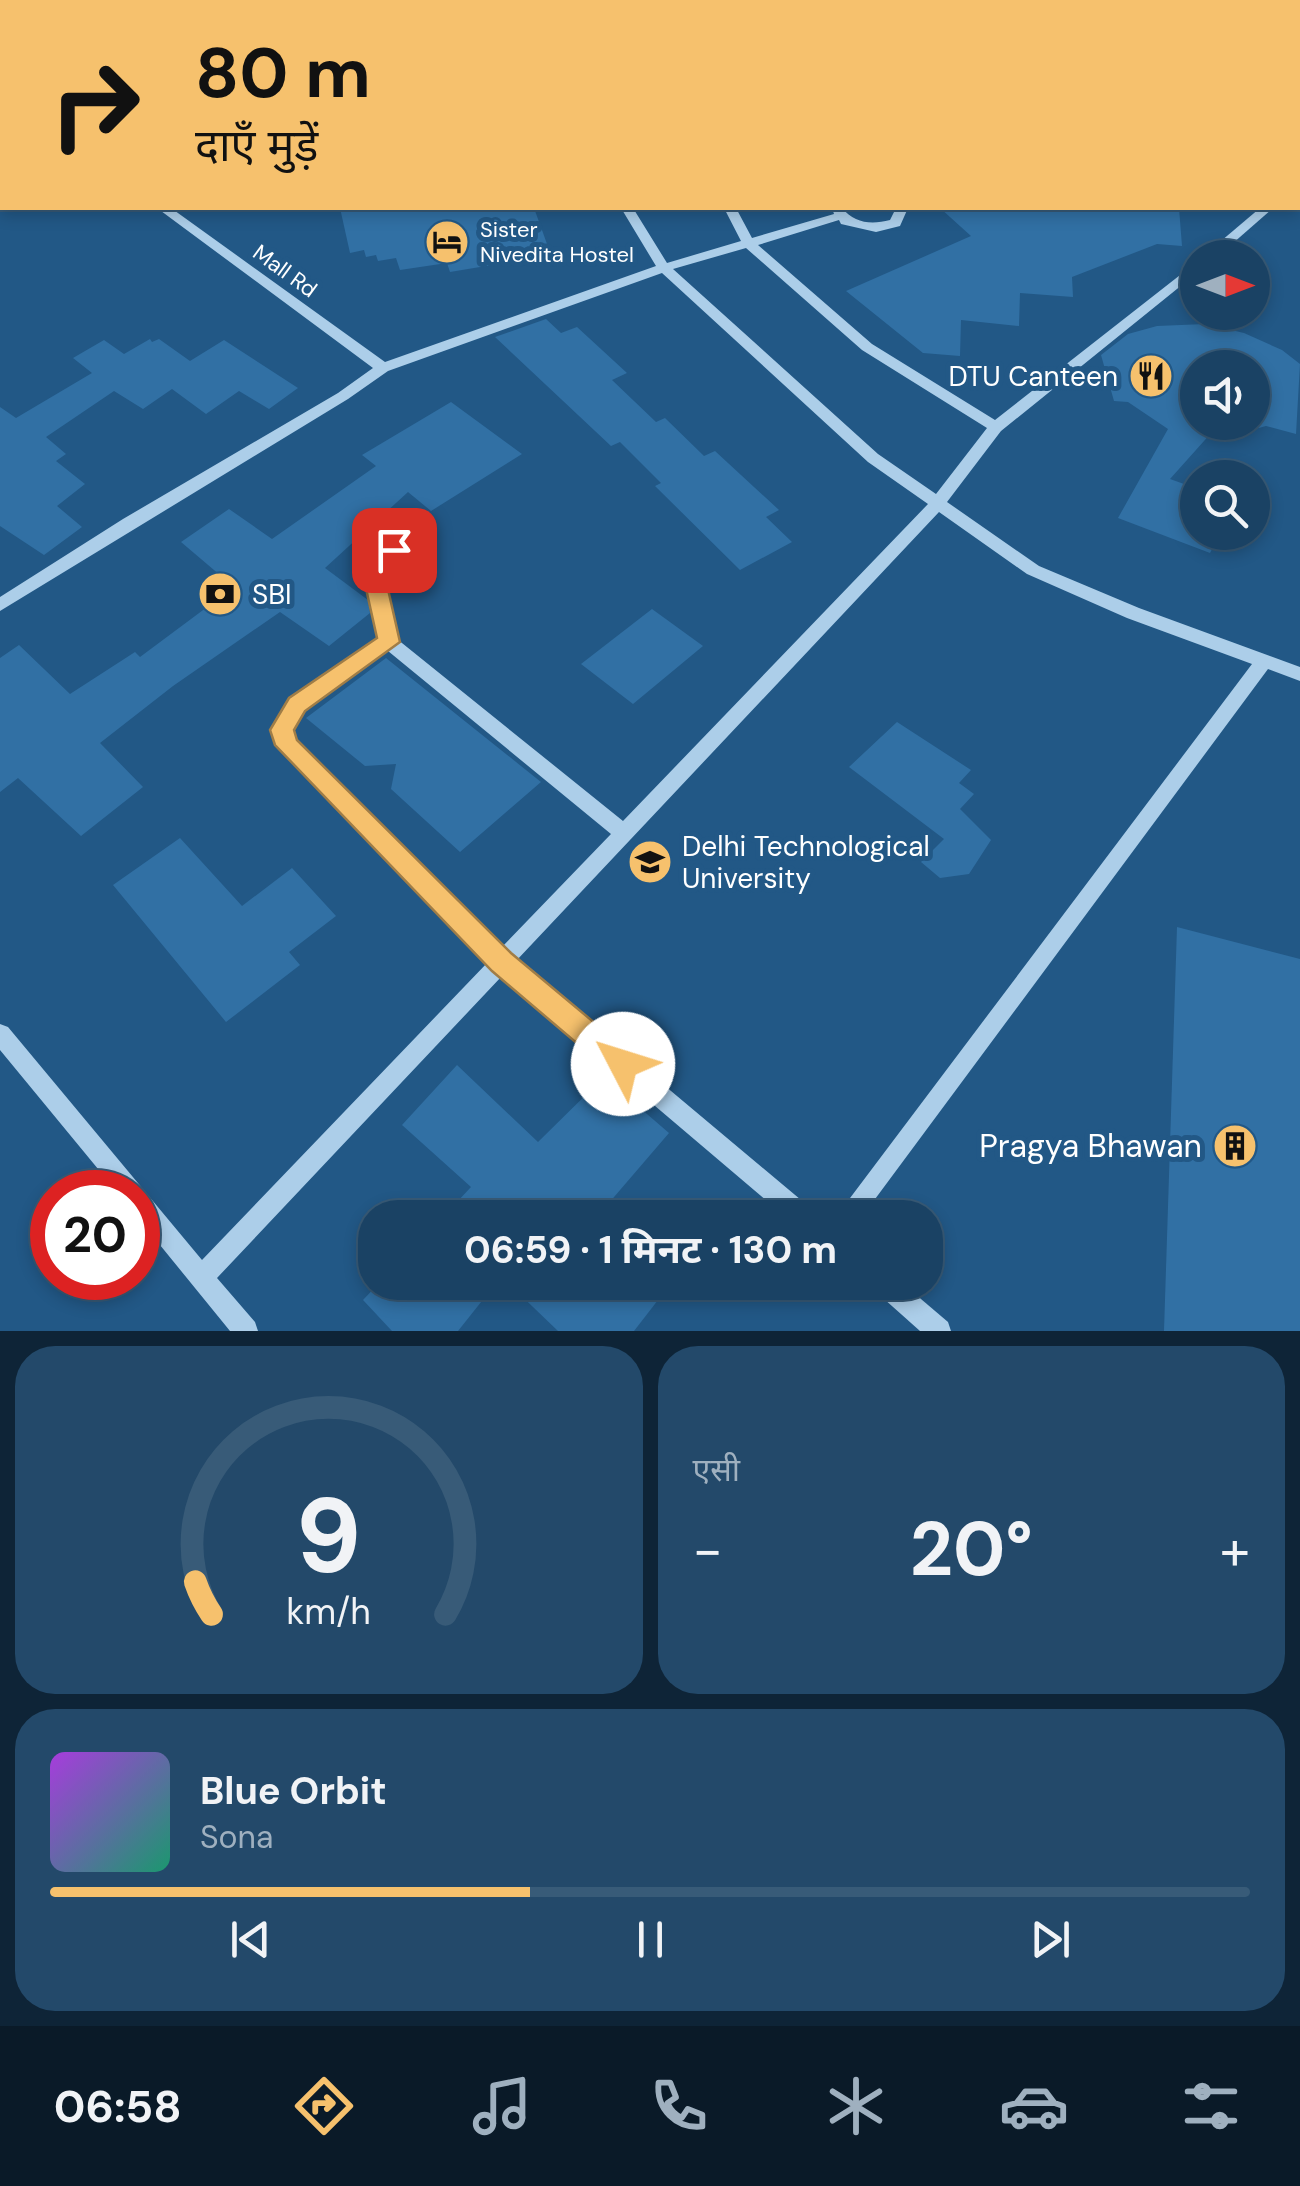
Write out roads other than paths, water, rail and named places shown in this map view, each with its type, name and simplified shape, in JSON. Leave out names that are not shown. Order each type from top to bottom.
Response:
[{"type":"lane","name":"Mall Rd","points":[[166,210],[383,368]]},
{"type":"lane","points":[[629,210],[664,268],[873,458],[1033,570],[1133,613],[1300,674]]},
{"type":"lane","points":[[731,210],[748,243],[868,347],[996,427]]},
{"type":"lane","points":[[0,606],[129,523],[344,396],[383,368],[664,268],[839,212],[855,225],[876,228],[894,223],[901,210]]},
{"type":"lane","points":[[1229,240],[1265,210]]},
{"type":"lane","points":[[201,1278],[938,503],[996,427],[1180,279]]},
{"type":"lane","points":[[414,525],[374,575],[389,642],[624,833]]},
{"type":"lane","points":[[389,642],[297,704],[282,730],[287,745],[502,962],[784,1200]]},
{"type":"lane","points":[[860,1200],[1264,662]]},
{"type":"lane","points":[[0,1034],[113,1170]]},
{"type":"lane","points":[[160,1228],[246,1331]]},
{"type":"lane","points":[[903,1300],[938,1331]]},
{"type":"place","name":"Sister Nivedita Hostel","points":[[447,242]]},
{"type":"place","name":"DTU Canteen","points":[[1151,376]]},
{"type":"place","name":"SBI","points":[[220,594]]},
{"type":"place","name":"Delhi Technological University","points":[[650,862]]},
{"type":"place","name":"Pragya Bhawan","points":[[1235,1146]]}]
